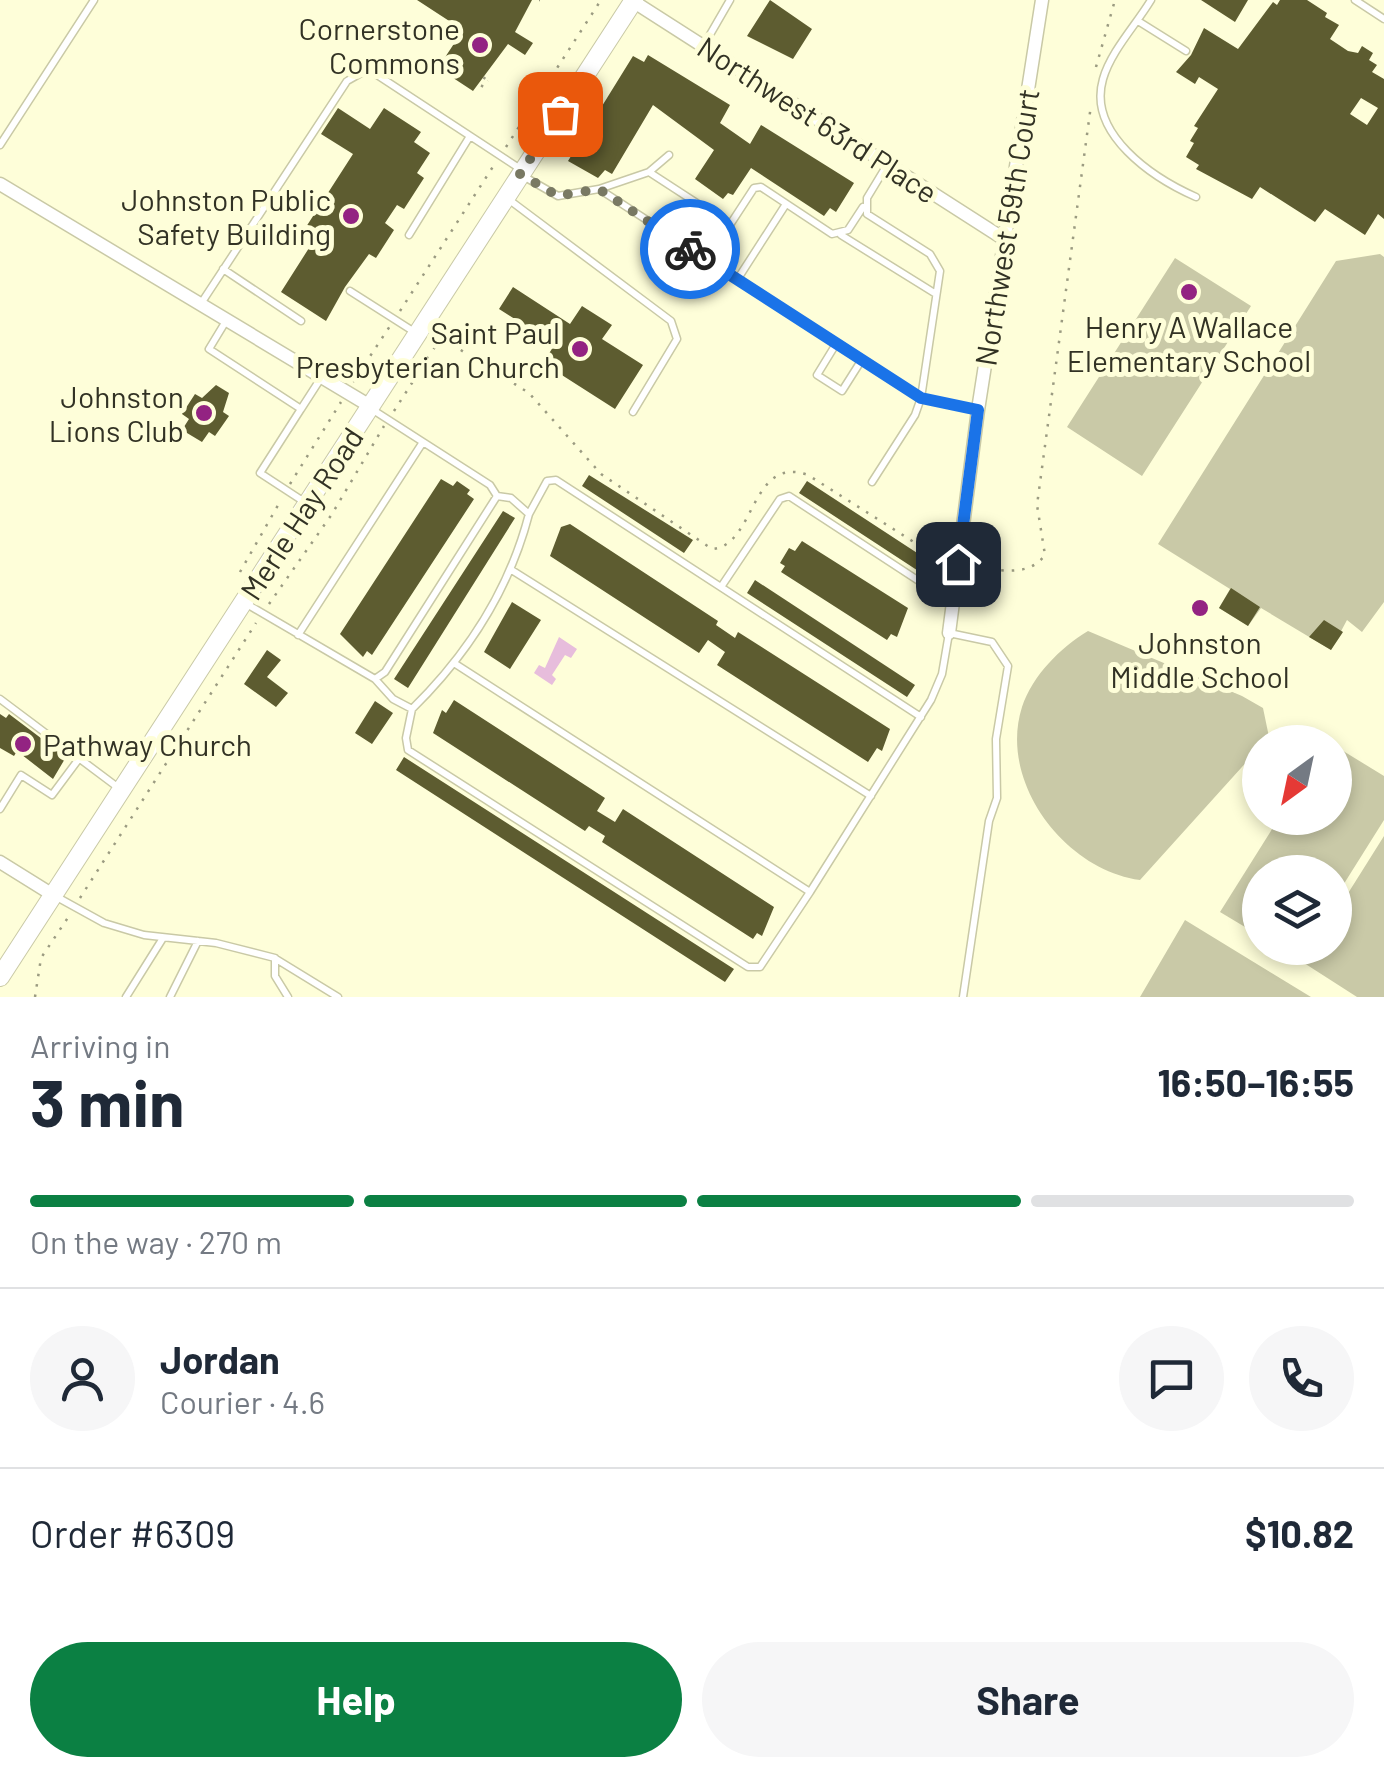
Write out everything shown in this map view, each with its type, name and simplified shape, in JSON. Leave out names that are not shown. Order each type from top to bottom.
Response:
[{"type":"main road","name":"Merle Hay Road","points":[[0,976],[633,0]]},
{"type":"street","name":"Northwest 63rd Place","points":[[633,0],[1004,238]]},
{"type":"street","name":"Northwest 59th Court","points":[[949,633],[978,410],[1042,0]]},
{"type":"street","points":[[0,184],[370,407]]},
{"type":"street","points":[[0,862],[53,895]]},
{"type":"lane","points":[[0,145],[94,0]]},
{"type":"lane","points":[[704,46],[730,0]]},
{"type":"lane","points":[[1151,0],[1102,81],[1104,119],[1136,160],[1196,197]]},
{"type":"lane","points":[[1354,0],[1384,18]]},
{"type":"lane","points":[[1138,21],[1186,51]]},
{"type":"lane","points":[[199,306],[346,81],[358,72],[368,69],[558,196],[599,189],[649,172],[669,155]]},
{"type":"lane","points":[[410,235],[470,136]]},
{"type":"lane","points":[[840,235],[864,206],[888,164]]},
{"type":"lane","points":[[649,172],[729,224]]},
{"type":"lane","points":[[707,260],[754,188],[762,188],[936,294]]},
{"type":"lane","points":[[599,189],[921,398],[978,410]]},
{"type":"lane","points":[[506,197],[671,321],[677,339],[634,412]]},
{"type":"lane","points":[[738,280],[786,204]]},
{"type":"lane","points":[[864,206],[867,214],[937,261],[921,398],[915,415],[872,482]]},
{"type":"lane","points":[[223,269],[301,321]]},
{"type":"lane","points":[[350,292],[417,334]]},
{"type":"lane","points":[[226,321],[208,349],[301,409]]},
{"type":"lane","points":[[836,344],[817,375],[842,391],[862,362]]},
{"type":"lane","points":[[307,504],[260,473],[322,377]]},
{"type":"lane","points":[[370,407],[490,484],[497,496]]},
{"type":"lane","points":[[298,636],[423,442]]},
{"type":"lane","points":[[921,717],[556,480],[547,481],[528,514],[510,569],[457,665],[412,709],[406,738],[408,750],[433,769],[748,967],[760,967],[921,717],[942,674],[949,633],[993,641],[1008,666],[996,739],[997,798],[989,821],[963,997]]},
{"type":"lane","points":[[497,496],[512,498],[528,514]]},
{"type":"lane","points":[[376,680],[386,672],[497,496]]},
{"type":"lane","points":[[721,587],[780,498],[789,496],[922,583],[954,593]]},
{"type":"lane","points":[[510,569],[871,796]]},
{"type":"lane","points":[[243,602],[376,680],[393,699],[412,709]]},
{"type":"lane","points":[[457,665],[810,892]]},
{"type":"lane","points":[[0,699],[81,756],[121,790]]},
{"type":"lane","points":[[0,808],[21,775],[52,795],[81,756]]},
{"type":"lane","points":[[53,895],[104,923],[276,958],[338,997]]},
{"type":"lane","points":[[126,997],[163,938]]},
{"type":"lane","points":[[170,997],[198,941]]},
{"type":"lane","points":[[276,958],[275,976],[288,997]]},
{"type":"path","points":[[240,572],[347,392],[601,0]]},
{"type":"path","points":[[1095,74],[1115,0]]},
{"type":"path","points":[[979,567],[1032,569],[1045,555],[1036,505],[1093,93]]},
{"type":"path","points":[[35,997],[41,958],[388,420],[436,348],[448,342],[530,393],[601,474],[712,548],[728,543],[768,482],[791,471],[808,475],[930,556],[958,564]]},
{"type":"green space","points":[[1380,254],[1384,257],[1384,602],[1362,632],[1347,620],[1331,650],[1261,608],[1248,626],[1219,608],[1230,589],[1158,544],[1336,261]]},
{"type":"green space","points":[[1175,258],[1251,306],[1142,476],[1067,427]]},
{"type":"green space","points":[[1088,631],[1263,708],[1267,725],[1242,725],[1242,767],[1140,880],[1112,873],[1063,841],[1029,792],[1020,764],[1017,736],[1022,707],[1033,684],[1067,646]]},
{"type":"green space","points":[[1352,756],[1384,776],[1384,820],[1352,871],[1352,855],[1256,855],[1268,835],[1352,835]]},
{"type":"green space","points":[[1384,836],[1384,997],[1357,997],[1307,965],[1352,965],[1352,887]]},
{"type":"green space","points":[[1242,877],[1242,925],[1220,912]]},
{"type":"green space","points":[[1185,920],[1242,955],[1242,965],[1259,965],[1311,997],[1140,997]]},
{"type":"shaded area","points":[[559,637],[577,649],[571,658],[565,655],[552,675],[556,679],[552,685],[534,673],[539,665],[545,668]]},
{"type":"building","name":"Cornerstone Commons","points":[[417,0],[532,0],[515,32],[533,43],[525,55],[508,44],[473,91],[438,68],[463,30]]},
{"type":"building","points":[[770,0],[812,29],[793,59],[747,36]]},
{"type":"building","points":[[1201,0],[1248,0],[1235,22]]},
{"type":"building","name":"Henry A Wallace Elementary School","points":[[1280,0],[1307,0],[1327,13],[1325,17],[1339,25],[1330,39],[1348,51],[1358,53],[1362,46],[1373,53],[1369,60],[1377,65],[1372,72],[1384,79],[1384,219],[1378,214],[1365,235],[1325,209],[1315,222],[1260,187],[1252,199],[1196,169],[1199,165],[1186,157],[1198,128],[1194,126],[1218,89],[1199,77],[1195,84],[1176,72],[1191,55],[1204,28],[1238,49],[1273,2],[1277,5]],"holes":[[[1361,98],[1378,108],[1367,125],[1350,114]]]},
{"type":"building","points":[[648,55],[730,105],[720,123],[750,144],[761,125],[854,183],[836,212],[830,208],[824,216],[751,168],[733,195],[728,193],[723,199],[695,179],[714,150],[653,105],[612,174],[605,170],[598,178],[568,161],[633,56],[644,62]]},
{"type":"building","name":"Johnston Public Safety Building","points":[[338,108],[370,129],[384,108],[421,132],[414,142],[430,153],[417,173],[424,178],[404,209],[397,205],[385,223],[394,230],[376,258],[369,254],[326,321],[281,292],[309,248],[297,241],[353,154],[321,134]]},
{"type":"building","name":"Saint Paul Presbyterian Church","points":[[513,287],[570,324],[582,306],[612,325],[602,339],[643,365],[615,409],[543,363],[555,344],[499,309]]},
{"type":"building","name":"Johnston Lions Club","points":[[216,385],[229,393],[223,412],[229,416],[215,436],[209,432],[202,442],[182,430],[189,419],[182,414],[195,394],[202,398]]},
{"type":"building","points":[[589,475],[693,540],[684,553],[582,486]]},
{"type":"building","points":[[441,479],[453,486],[457,481],[470,490],[467,494],[474,499],[372,655],[367,651],[363,657],[340,634]]},
{"type":"building","points":[[807,481],[934,564],[926,576],[799,493]]},
{"type":"building","points":[[503,511],[515,518],[408,688],[394,679]]},
{"type":"building","points":[[570,524],[718,621],[716,625],[735,638],[738,632],[890,729],[882,751],[877,748],[868,762],[717,665],[725,652],[708,640],[699,653],[550,556],[561,527]]},
{"type":"building","points":[[802,541],[908,608],[897,637],[891,634],[887,640],[781,572],[785,566],[780,563],[789,548],[795,551]]},
{"type":"building","points":[[755,580],[915,685],[907,697],[747,593]]},
{"type":"building","points":[[1231,588],[1260,607],[1248,626],[1219,608]]},
{"type":"building","points":[[512,602],[541,620],[510,669],[484,652]]},
{"type":"building","points":[[1324,620],[1343,632],[1331,650],[1309,637]]},
{"type":"building","points":[[267,650],[281,660],[267,677],[288,693],[276,707],[244,684]]},
{"type":"building","points":[[454,700],[605,798],[597,811],[615,822],[623,809],[774,907],[762,936],[757,933],[753,939],[602,842],[605,836],[589,826],[585,831],[433,733],[442,710],[446,713]]},
{"type":"building","points":[[375,701],[393,713],[372,744],[355,733]]},
{"type":"building","name":"Pathway Church","points":[[0,714],[6,718],[9,714],[66,757],[53,779],[17,751],[14,756],[0,748]]},
{"type":"building","points":[[404,757],[734,969],[725,982],[396,770]]},
{"type":"way so far","points":[[560,114],[520,174],[558,196],[599,189],[690,249]]},
{"type":"place","name":"Cornerstone Commons","points":[[480,45]]},
{"type":"place","name":"Johnston Public Safety Building","points":[[351,216]]},
{"type":"place","name":"Henry A Wallace Elementary School","points":[[1189,292]]},
{"type":"place","name":"Saint Paul Presbyterian Church","points":[[580,349]]},
{"type":"place","name":"Johnston Lions Club","points":[[204,413]]},
{"type":"place","name":"Johnston Middle School","points":[[1200,608]]},
{"type":"place","name":"Pathway Church","points":[[23,744]]},
{"type":"route","points":[[690,249],[921,398],[978,410],[958,564]]}]
